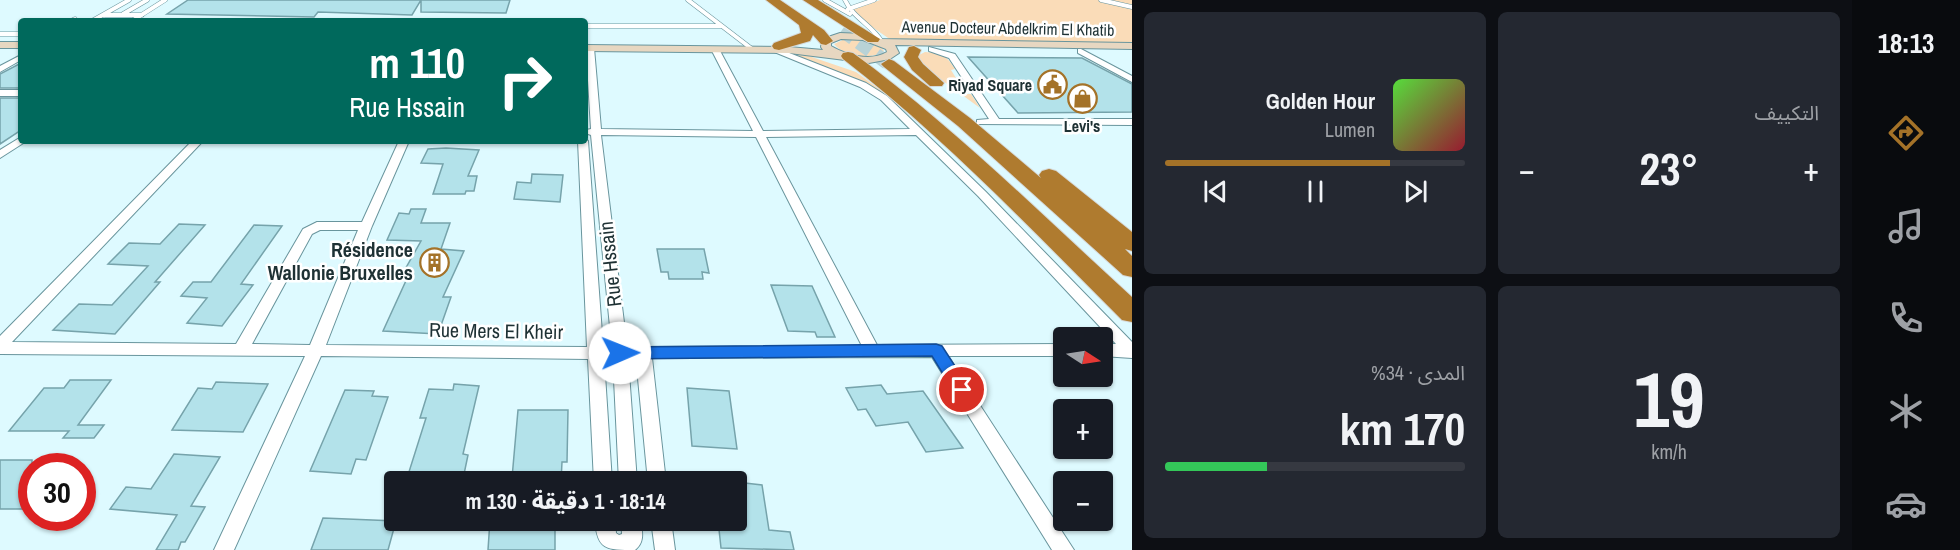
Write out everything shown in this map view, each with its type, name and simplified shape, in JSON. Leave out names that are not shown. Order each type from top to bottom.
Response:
[{"type":"highway","points":[[772,0],[819,33],[830,36]]},
{"type":"highway","points":[[784,0],[830,36]]},
{"type":"highway","points":[[796,0],[830,36]]},
{"type":"highway","points":[[809,0],[884,55],[988,122],[1132,244]]},
{"type":"highway","points":[[775,48],[805,38],[808,33],[805,22]]},
{"type":"highway","points":[[914,50],[911,60],[933,80],[937,89]]},
{"type":"highway","points":[[884,55],[915,121],[1132,313]]},
{"type":"highway","points":[[884,55],[946,122],[1132,291]]},
{"type":"highway","points":[[845,56],[884,55],[1132,269]]},
{"type":"main road","points":[[830,36],[830,50],[845,56]]},
{"type":"main road","points":[[588,48],[775,48],[830,36],[840,36],[884,55]]},
{"type":"main road","points":[[0,45],[18,45]]},
{"type":"main road","name":"Avenue Docteur Abdelkrim El Khatib","points":[[884,55],[1132,46]]},
{"type":"main road","points":[[775,48],[845,56]]},
{"type":"main road","points":[[798,51],[850,68],[884,55],[914,50],[932,49],[957,53],[1132,51]]},
{"type":"street","points":[[775,48],[872,90],[915,121],[1131,351]]},
{"type":"street","points":[[715,49],[872,351]]},
{"type":"street","points":[[1081,51],[1132,79]]},
{"type":"street","points":[[957,53],[988,122],[1132,122]]},
{"type":"street","points":[[0,70],[18,59]]},
{"type":"street","name":"Rue Hssain","points":[[588,76],[590,132],[620,353],[627,471]]},
{"type":"street","points":[[0,93],[18,93]]},
{"type":"street","points":[[590,132],[759,134],[915,121]]},
{"type":"street","points":[[0,155],[18,142]]},
{"type":"street","points":[[0,346],[195,144]]},
{"type":"street","points":[[224,550],[316,350],[366,226],[403,144]]},
{"type":"street","name":"Rue Hssain","points":[[583,144],[602,471]]},
{"type":"street","points":[[242,348],[307,232],[317,226],[366,226]]},
{"type":"street","name":"Rue Mers El Kheir","points":[[0,346],[595,353],[1053,350]]},
{"type":"street","points":[[936,350],[1064,550]]},
{"type":"street","points":[[1113,350],[1131,351]]},
{"type":"street","points":[[643,352],[656,471]]},
{"type":"street","points":[[606,531],[606,538],[618,545],[630,542],[633,538],[633,531]]},
{"type":"street","points":[[662,531],[665,550]]},
{"type":"lane","points":[[98,18],[129,0]]},
{"type":"lane","points":[[122,15],[147,0]]},
{"type":"lane","points":[[137,18],[165,0]]},
{"type":"lane","points":[[688,0],[752,49]]},
{"type":"lane","points":[[825,0],[853,15],[877,33],[884,55]]},
{"type":"lane","points":[[845,0],[853,15]]},
{"type":"lane","points":[[848,9],[874,0]]},
{"type":"lane","points":[[1101,0],[1132,7]]},
{"type":"lane","points":[[103,15],[142,15]]},
{"type":"lane","points":[[588,26],[722,27]]},
{"type":"lane","points":[[0,34],[18,34]]},
{"type":"shaded area","points":[[880,0],[1132,0],[1132,43],[891,40],[849,11]]},
{"type":"shaded area","points":[[845,39],[872,42],[884,51],[873,56],[858,56],[844,52],[834,44]]},
{"type":"shaded area","points":[[789,52],[806,55],[856,72],[901,105],[896,105],[873,87]]},
{"type":"shaded area","points":[[925,52],[940,54],[949,61],[955,69],[951,70],[966,94],[971,94],[980,108],[928,70],[919,60],[919,55]]},
{"type":"building","points":[[188,0],[421,0],[412,15],[318,12],[314,17],[167,14]]},
{"type":"building","points":[[421,0],[510,0],[506,13],[421,12]]},
{"type":"building","points":[[968,57],[1082,58],[1132,84],[1132,112],[1018,113]]},
{"type":"building","points":[[18,65],[18,88],[0,88],[0,74]]},
{"type":"building","points":[[0,98],[18,98],[18,132],[0,144]]},
{"type":"building","points":[[428,149],[479,150],[468,176],[477,176],[474,191],[466,191],[465,194],[433,194],[443,164],[421,163]]},
{"type":"building","points":[[532,174],[563,175],[560,202],[514,199],[517,182],[531,183]]},
{"type":"building","points":[[411,209],[426,209],[421,223],[450,223],[441,249],[464,251],[443,297],[451,297],[438,334],[383,331],[409,274],[403,273],[421,241],[387,240],[399,213],[409,214]]},
{"type":"building","points":[[179,224],[205,225],[155,282],[160,282],[115,334],[53,330],[79,304],[112,305],[148,266],[108,264],[129,243],[160,244]]},
{"type":"building","points":[[254,225],[282,226],[241,284],[253,285],[222,326],[187,323],[207,298],[181,296],[193,282],[211,282]]},
{"type":"building","points":[[657,249],[704,249],[709,273],[702,272],[703,279],[669,279],[668,272],[661,272]]},
{"type":"building","points":[[771,285],[812,286],[835,337],[817,337],[815,332],[788,331]]},
{"type":"building","points":[[70,380],[111,380],[78,425],[104,425],[94,438],[63,438],[69,431],[9,431],[44,388],[64,388]]},
{"type":"building","points":[[216,382],[268,384],[243,432],[172,430],[198,388],[212,389]]},
{"type":"building","points":[[454,384],[479,386],[463,454],[468,455],[465,471],[409,471],[426,418],[420,418],[429,389],[453,390]]},
{"type":"building","points":[[881,385],[887,394],[923,391],[963,448],[926,452],[908,422],[876,426],[866,409],[858,410],[846,388]]},
{"type":"building","points":[[687,388],[729,391],[737,449],[692,446]]},
{"type":"building","points":[[345,390],[374,391],[372,396],[388,397],[366,460],[356,459],[351,474],[310,471]]},
{"type":"building","points":[[518,410],[568,410],[567,462],[562,462],[562,471],[513,471]]},
{"type":"building","points":[[174,454],[220,457],[191,506],[205,507],[185,542],[181,542],[178,550],[156,550],[177,515],[110,509],[126,487],[151,489]]},
{"type":"building","points":[[0,460],[18,460],[18,509],[0,509]]},
{"type":"building","points":[[747,483],[762,485],[769,530],[790,532],[794,550],[721,548],[719,531],[747,531]]},
{"type":"building","points":[[323,518],[384,521],[384,531],[393,531],[388,550],[311,550]]},
{"type":"building","points":[[489,531],[555,531],[555,550],[488,550]]},
{"type":"tunnel","points":[[842,30],[889,64]]},
{"type":"place","name":"Riyad Square","points":[[1053,85]]},
{"type":"place","name":"Levi's","points":[[1082,98]]},
{"type":"place","name":"Résidence Wallonie Bruxelles","points":[[434,262]]},
{"type":"route","points":[[620,353],[936,350],[962,390]]}]
